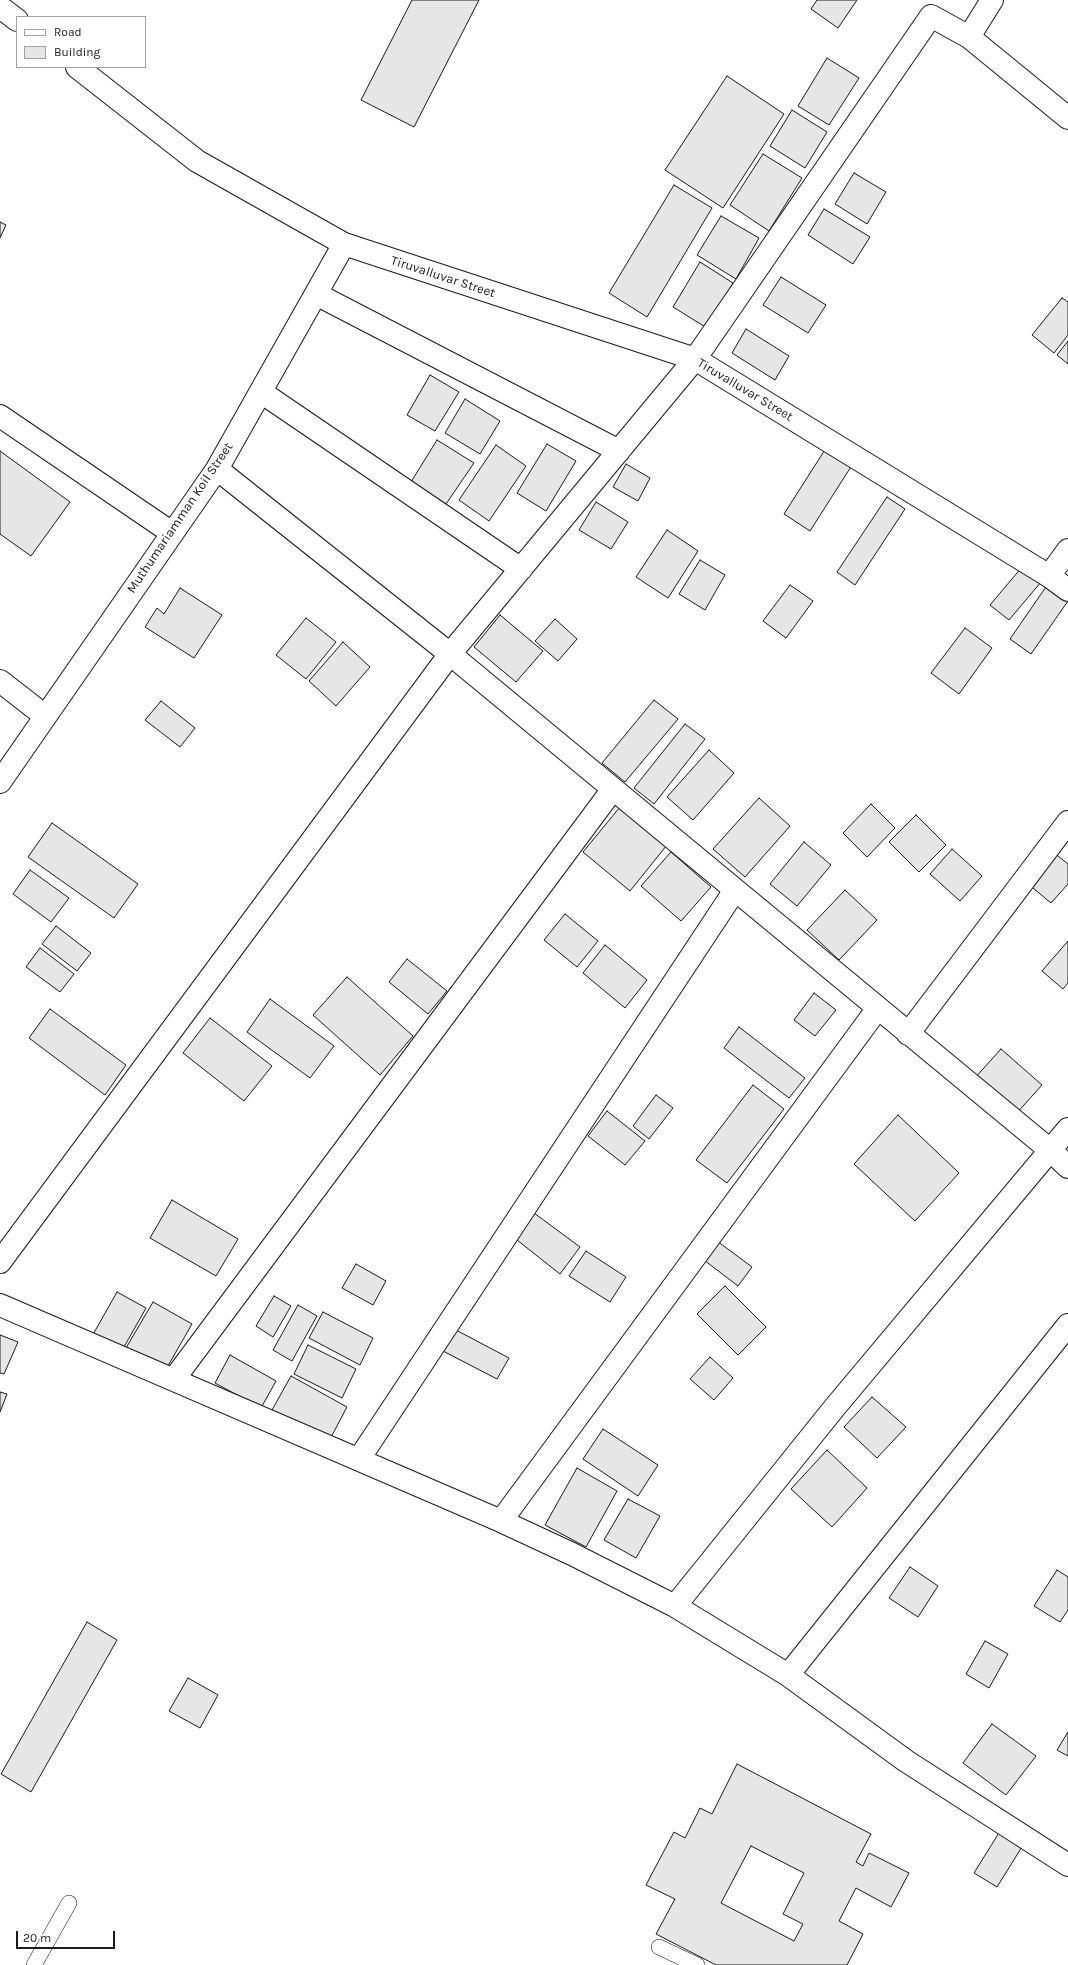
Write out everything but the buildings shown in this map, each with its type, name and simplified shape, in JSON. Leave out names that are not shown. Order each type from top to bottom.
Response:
[{"type":"street","points":[[969,37],[992,0]]},
{"type":"street","points":[[0,7],[16,19]]},
{"type":"street","points":[[0,1262],[450,654],[695,359],[931,16],[969,37],[1068,118]]},
{"type":"street","name":"Tiruvalluvar Street","points":[[78,68],[196,161],[344,244],[695,359],[1049,576],[1068,590]]},
{"type":"street","name":"Muthumariamman Koil Street","points":[[0,782],[44,716],[217,469],[344,244]]},
{"type":"street","points":[[316,294],[619,452]]},
{"type":"street","points":[[261,392],[521,569]]},
{"type":"street","points":[[0,416],[172,533]]},
{"type":"street","points":[[217,469],[450,654],[1050,1150],[1068,1167]]},
{"type":"street","points":[[1049,576],[1068,550]]},
{"type":"street","points":[[0,681],[44,716]]},
{"type":"street","points":[[174,1379],[613,789]]},
{"type":"street","points":[[908,1034],[1068,822]]},
{"type":"street","points":[[359,1459],[735,890]]},
{"type":"street","points":[[501,1521],[878,1008]]},
{"type":"street","points":[[675,1606],[836,1407],[1068,1129]]},
{"type":"street","points":[[0,1306],[174,1379],[501,1521],[572,1554],[675,1606],[788,1675],[906,1761],[1068,1865]]},
{"type":"street","points":[[788,1675],[1068,1325]]},
{"type":"lane","points":[[34,1965],[69,1903]]},
{"type":"lane","points":[[659,1947],[697,1965]]}]
